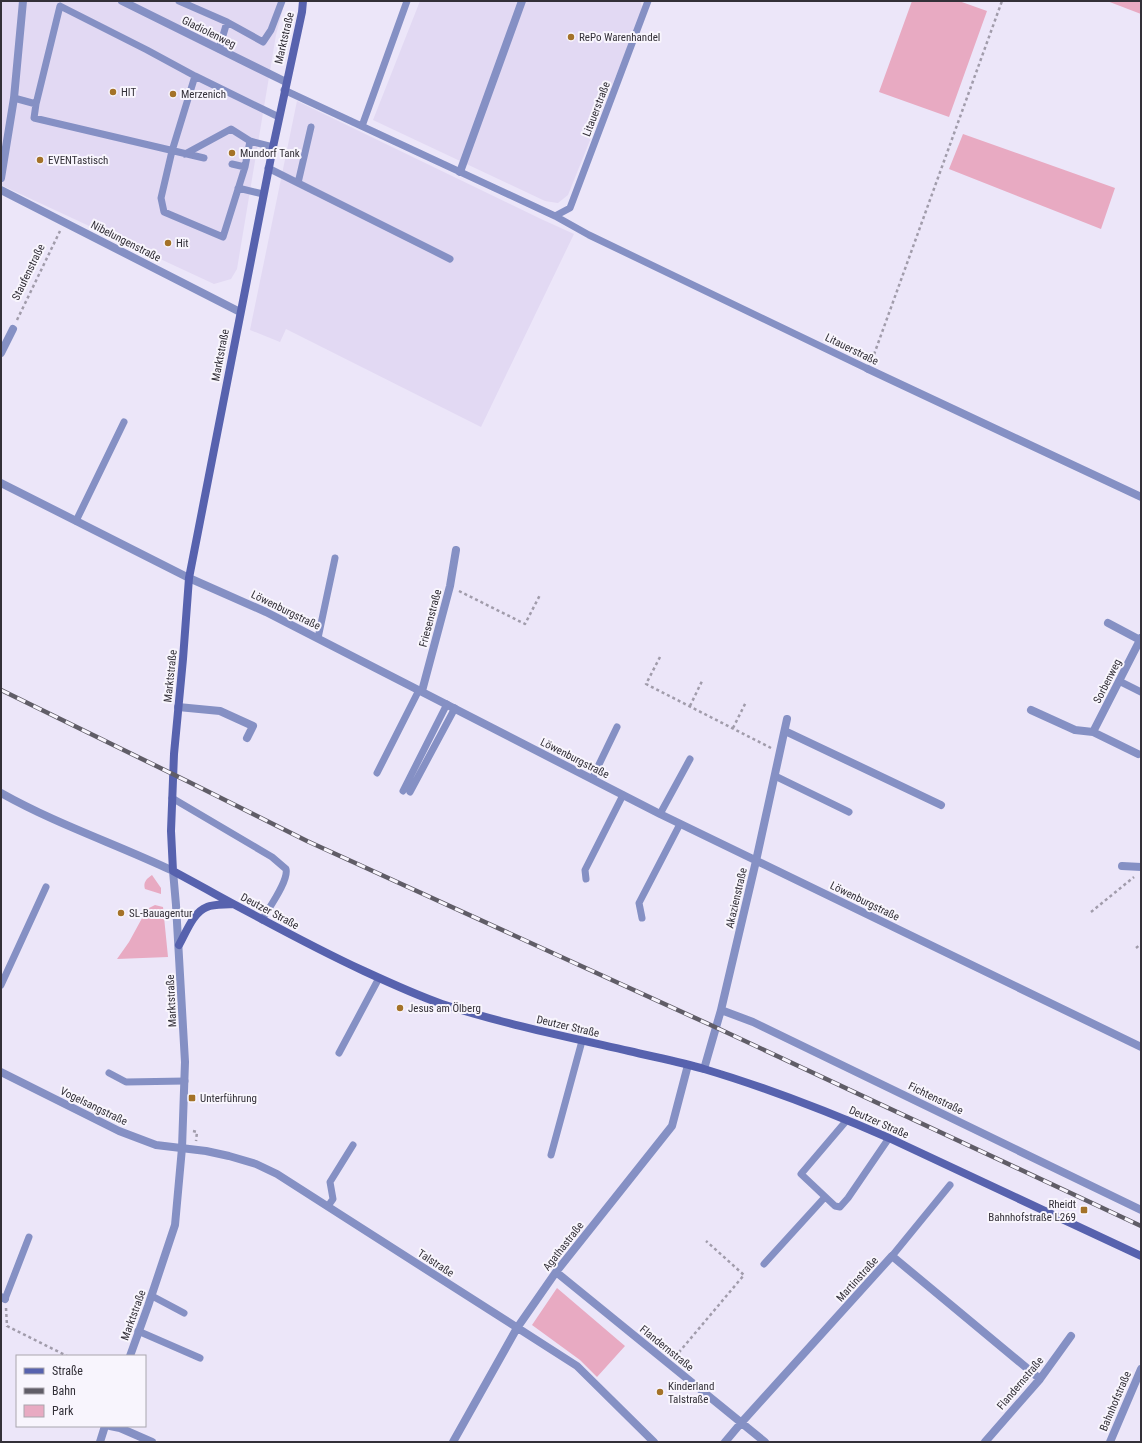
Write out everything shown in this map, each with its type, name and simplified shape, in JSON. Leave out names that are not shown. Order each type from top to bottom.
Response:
[{"type":"main road","name":"Marktstraße","points":[[172,871],[171,831],[174,754],[189,578],[268,168],[302,12],[303,1]]},
{"type":"main road","name":"Deutzer Straße","points":[[172,871],[331,956],[409,991],[488,1018],[704,1069],[780,1094],[889,1138],[1141,1256]]},
{"type":"main road","points":[[179,945],[193,920],[200,911],[208,906],[233,904]]},
{"type":"street","points":[[1,178],[14,98],[24,1]]},
{"type":"street","name":"Gladiolenweg","points":[[122,1],[219,49],[285,86]]},
{"type":"street","points":[[460,172],[522,1]]},
{"type":"street","name":"Nibelungenstraße","points":[[1,190],[240,312]]},
{"type":"street","points":[[1,353],[13,329]]},
{"type":"street","name":"Litauerstraße","points":[[868,369],[1141,497]]},
{"type":"street","name":"Löwenburgstraße","points":[[1,483],[189,578],[266,612],[318,638],[680,824],[1141,1047]]},
{"type":"street","name":"Friesenstraße","points":[[421,691],[450,586],[456,550]]},
{"type":"street","name":"Sorbenweg","points":[[1093,732],[1141,639],[1108,623]]},
{"type":"street","points":[[178,707],[220,711],[252,726],[247,738]]},
{"type":"street","points":[[1031,710],[1075,730],[1093,732],[1138,754]]},
{"type":"street","name":"Akazienstraße","points":[[704,1069],[721,1010],[787,719]]},
{"type":"street","points":[[785,731],[941,804]]},
{"type":"street","name":"Deutzer Straße","points":[[1,793],[39,813],[138,854],[172,871]]},
{"type":"street","points":[[1122,866],[1141,867]]},
{"type":"street","name":"Marktstraße","points":[[130,1355],[152,1296],[175,1225],[182,1148],[185,1056],[179,945],[172,871]]},
{"type":"street","name":"Fichtenstraße","points":[[721,1010],[753,1022],[1141,1210]]},
{"type":"street","name":"Agathastraße","points":[[453,1442],[517,1328],[556,1272],[672,1126],[688,1065]]},
{"type":"street","name":"Vogelsangstraße","points":[[1,1072],[119,1131],[156,1145],[182,1148]]},
{"type":"street","name":"Talstraße","points":[[182,1148],[229,1156],[268,1169],[328,1206],[577,1366],[654,1442]]},
{"type":"street","name":"Martinstraße","points":[[725,1442],[892,1256],[1040,1379]]},
{"type":"street","name":"Flandernstraße","points":[[556,1272],[765,1442]]},
{"type":"street","name":"Flandernstraße","points":[[985,1442],[1040,1379],[1071,1336]]},
{"type":"street","name":"Bahnhofstraße","points":[[1110,1442],[1141,1372]]},
{"type":"street","points":[[100,1442],[105,1427]]},
{"type":"street","points":[[115,1427],[152,1442]]},
{"type":"lane","points":[[179,1],[227,22],[263,42],[271,30],[282,1]]},
{"type":"lane","points":[[362,126],[408,1]]},
{"type":"lane","name":"Litauerstraße","points":[[555,216],[570,208],[648,1]]},
{"type":"lane","points":[[204,158],[34,118],[36,104],[60,6],[195,76],[279,117]]},
{"type":"lane","points":[[219,49],[227,22]]},
{"type":"lane","points":[[195,76],[172,151],[161,198],[164,212],[223,237],[245,167],[250,140]]},
{"type":"lane","name":"Litauerstraße","points":[[285,86],[362,126],[555,216],[589,235],[868,369]]},
{"type":"lane","points":[[14,98],[36,104]]},
{"type":"lane","points":[[298,183],[311,127]]},
{"type":"lane","points":[[186,154],[231,129],[250,140],[273,147]]},
{"type":"lane","points":[[232,164],[245,167]]},
{"type":"lane","points":[[268,168],[450,259]]},
{"type":"lane","points":[[238,188],[263,194]]},
{"type":"lane","points":[[76,521],[124,422]]},
{"type":"lane","points":[[318,638],[335,558]]},
{"type":"lane","points":[[1119,681],[1141,692]]},
{"type":"lane","points":[[377,774],[421,691]]},
{"type":"lane","points":[[403,791],[447,704]]},
{"type":"lane","points":[[410,792],[455,708]]},
{"type":"lane","points":[[592,779],[617,727]]},
{"type":"lane","points":[[660,814],[690,758]]},
{"type":"lane","points":[[775,776],[849,812]]},
{"type":"lane","points":[[586,879],[585,870],[623,795]]},
{"type":"lane","points":[[172,798],[272,857],[286,869],[287,873],[283,883],[262,920]]},
{"type":"lane","points":[[642,918],[639,903],[680,824]]},
{"type":"lane","points":[[1,985],[46,887]]},
{"type":"lane","points":[[339,1053],[379,978]]},
{"type":"lane","points":[[551,1155],[582,1040]]},
{"type":"lane","points":[[109,1073],[126,1082],[185,1080]]},
{"type":"lane","points":[[847,1120],[801,1174],[835,1206],[840,1208],[889,1138]]},
{"type":"lane","points":[[328,1206],[333,1199],[330,1182],[354,1145]]},
{"type":"lane","points":[[892,1256],[950,1186]]},
{"type":"lane","points":[[764,1264],[825,1197]]},
{"type":"lane","points":[[3,1298],[29,1237]]},
{"type":"lane","points":[[152,1296],[184,1313]]},
{"type":"lane","points":[[138,1331],[200,1358]]},
{"type":"path","points":[[868,369],[1002,1]]},
{"type":"path","name":"Staufenstraße","points":[[13,329],[65,222]]},
{"type":"path","points":[[450,586],[525,624],[540,595]]},
{"type":"path","points":[[660,657],[646,684],[780,753]]},
{"type":"path","points":[[690,706],[703,679]]},
{"type":"path","points":[[733,728],[746,702]]},
{"type":"path","points":[[1091,912],[1135,877]]},
{"type":"path","points":[[1136,948],[1141,944]]},
{"type":"path","points":[[669,1364],[744,1275],[706,1241]]},
{"type":"path","points":[[3,1298],[7,1326],[66,1355]]},
{"type":"shaded area","points":[[1,1],[285,1],[276,35],[237,269],[231,279],[214,284],[1,185]]},
{"type":"shaded area","points":[[420,1],[641,1],[642,11],[568,195],[558,203],[545,201],[373,120]]},
{"type":"shaded area","points":[[297,101],[574,234],[481,427],[286,329],[280,342],[250,330]]},
{"type":"green space","points":[[912,1],[959,1],[987,11],[949,117],[879,92]]},
{"type":"green space","points":[[1107,1],[1141,1],[1141,14]]},
{"type":"green space","points":[[963,134],[1115,188],[1101,229],[949,169]]},
{"type":"green space","points":[[152,875],[161,888],[161,894],[145,889],[144,885],[146,881]]},
{"type":"green space","points":[[155,905],[163,907],[168,957],[117,959],[129,942],[147,909]]},
{"type":"green space","points":[[557,1288],[625,1346],[597,1377],[580,1360],[532,1325]]},
{"type":"railway","points":[[1,690],[307,841],[715,1027],[1141,1226]]},
{"type":"place","name":"RePo Warenhandel","points":[[571,37]]},
{"type":"place","name":"HIT","points":[[113,92]]},
{"type":"place","name":"Merzenich","points":[[173,94]]},
{"type":"place","name":"Mundorf Tank","points":[[232,153]]},
{"type":"place","name":"EVENTastisch","points":[[40,160]]},
{"type":"place","name":"Hit","points":[[168,243]]},
{"type":"place","name":"SL-Bauagentur","points":[[121,913]]},
{"type":"place","name":"Jesus am Ölberg","points":[[400,1008]]},
{"type":"place","name":"Unterführung","points":[[192,1098]]},
{"type":"place","name":"Rheidt Bahnhofstraße L269","points":[[1084,1210]]},
{"type":"place","name":"Kinderland Talstraße","points":[[660,1392]]}]
